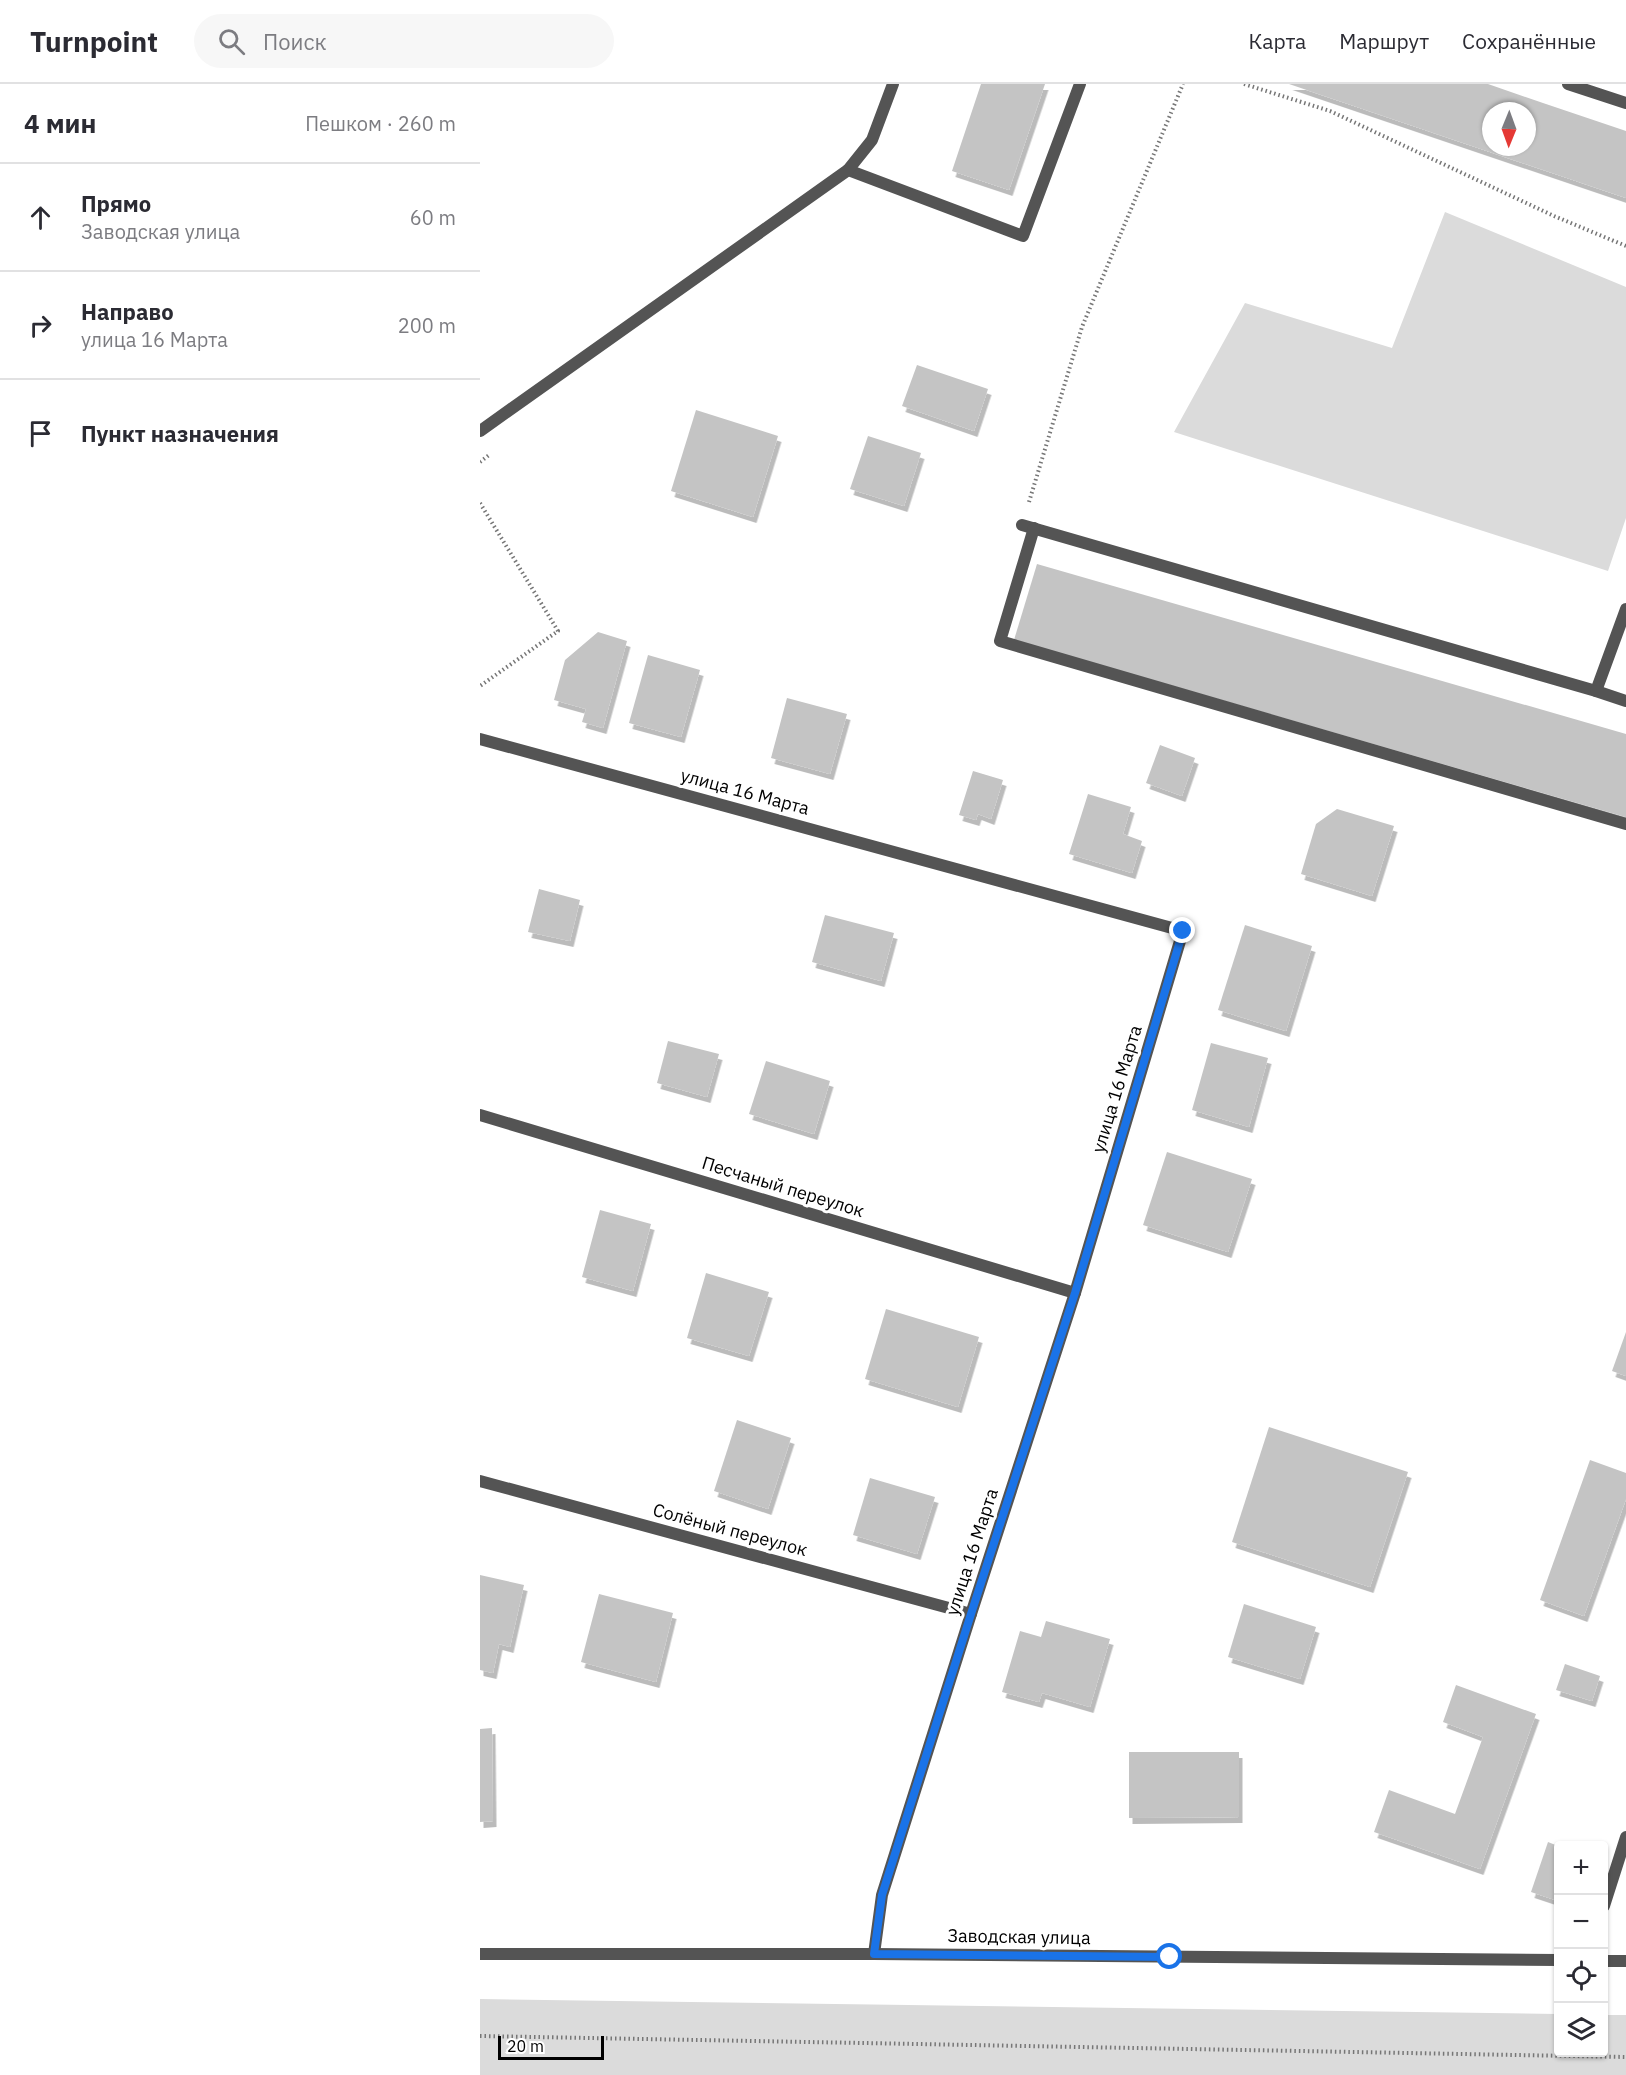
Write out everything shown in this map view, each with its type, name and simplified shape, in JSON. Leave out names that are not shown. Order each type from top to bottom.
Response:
[{"type":"street","points":[[480,431],[848,170],[872,140],[893,84]]},
{"type":"street","points":[[848,170],[1023,236],[1080,84]]},
{"type":"street","points":[[1568,84],[1626,103]]},
{"type":"street","points":[[1626,701],[1028,527],[1000,641],[1626,824]]},
{"type":"street","points":[[1596,691],[1626,609]]},
{"type":"street","name":"улица 16 Марта","points":[[480,739],[1183,931],[1075,1293],[882,1895],[874,1954]]},
{"type":"street","name":"Песчаный переулок","points":[[480,1115],[1075,1293]]},
{"type":"street","name":"Солёный переулок","points":[[480,1481],[971,1614]]},
{"type":"street","points":[[1608,1895],[1626,1837]]},
{"type":"street","name":"Заводская улица","points":[[480,1954],[874,1954],[1554,1960]]},
{"type":"street","points":[[1608,1961],[1626,1961]]},
{"type":"path","points":[[1028,527],[1082,327],[1183,84]]},
{"type":"path","points":[[1244,84],[1329,111],[1554,216],[1626,246]]},
{"type":"path","points":[[480,503],[558,631],[480,686]]},
{"type":"path","points":[[480,2037],[1626,2057]]},
{"type":"shaded area","points":[[1445,212],[1626,287],[1626,518],[1608,571],[1174,432],[1245,303],[1392,348]]},
{"type":"shaded area","points":[[480,1999],[1554,2014],[1554,2057],[1608,2057],[1608,2015],[1626,2015],[1626,2075],[480,2075]]},
{"type":"building","points":[[981,84],[1045,84],[1009,190],[952,171]]},
{"type":"building","points":[[1289,84],[1488,84],[1626,131],[1626,198],[1502,156],[1536,156],[1536,102],[1482,102],[1482,149]]},
{"type":"building","points":[[917,365],[988,389],[974,431],[902,406]]},
{"type":"building","points":[[696,410],[778,436],[753,517],[671,491]]},
{"type":"building","points":[[868,436],[921,453],[904,506],[850,489]]},
{"type":"building","points":[[1037,564],[1626,734],[1626,817],[1014,640]]},
{"type":"building","points":[[598,632],[627,641],[603,728],[582,722],[586,709],[554,700],[565,660]]},
{"type":"building","points":[[648,655],[700,670],[681,737],[629,723]]},
{"type":"building","points":[[787,698],[847,714],[830,774],[771,758]]},
{"type":"building","points":[[1160,745],[1195,758],[1182,796],[1146,783]]},
{"type":"building","points":[[973,771],[1003,780],[991,819],[978,814],[976,820],[959,815]]},
{"type":"building","points":[[1088,794],[1131,807],[1123,834],[1142,841],[1132,873],[1069,854]]},
{"type":"building","points":[[1337,809],[1394,826],[1372,896],[1301,874],[1316,824]]},
{"type":"building","points":[[539,889],[580,900],[570,941],[528,932]]},
{"type":"building","points":[[825,915],[894,933],[881,981],[812,962]]},
{"type":"building","points":[[1245,925],[1312,946],[1286,1031],[1218,1010]]},
{"type":"building","points":[[668,1041],[719,1054],[707,1097],[657,1083]]},
{"type":"building","points":[[1211,1043],[1268,1058],[1249,1127],[1192,1110]]},
{"type":"building","points":[[766,1061],[830,1081],[814,1134],[749,1114]]},
{"type":"building","points":[[1167,1152],[1252,1179],[1228,1252],[1143,1225]]},
{"type":"building","points":[[600,1210],[651,1224],[633,1291],[582,1277]]},
{"type":"building","points":[[706,1273],[769,1292],[749,1356],[687,1338]]},
{"type":"building","points":[[886,1309],[979,1337],[958,1407],[865,1379]]},
{"type":"building","points":[[1626,1332],[1626,1376],[1612,1371]]},
{"type":"building","points":[[737,1420],[791,1438],[768,1509],[714,1491]]},
{"type":"building","points":[[1269,1427],[1408,1472],[1370,1587],[1232,1542]]},
{"type":"building","points":[[1590,1460],[1626,1473],[1626,1499],[1584,1616],[1540,1600]]},
{"type":"building","points":[[870,1478],[935,1497],[917,1554],[853,1535]]},
{"type":"building","points":[[480,1575],[524,1585],[510,1647],[499,1644],[493,1673],[480,1670]]},
{"type":"building","points":[[599,1594],[673,1613],[656,1682],[581,1662]]},
{"type":"building","points":[[1244,1604],[1316,1627],[1300,1679],[1228,1657]]},
{"type":"building","points":[[1046,1621],[1110,1639],[1090,1707],[1042,1693],[1039,1702],[1002,1692],[1020,1631],[1041,1637]]},
{"type":"building","points":[[1565,1664],[1600,1676],[1592,1701],[1556,1690]]},
{"type":"building","points":[[1456,1685],[1536,1714],[1480,1869],[1374,1832],[1389,1790],[1455,1814],[1483,1737],[1443,1722]]},
{"type":"building","points":[[492,1728],[493,1821],[480,1822],[480,1729]]},
{"type":"building","points":[[1129,1752],[1239,1752],[1239,1817],[1129,1818]]},
{"type":"building","points":[[1548,1842],[1554,1844],[1554,1900],[1531,1892]]},
{"type":"route","points":[[1170,1957],[874,1954],[882,1895],[1075,1293],[1183,931]]}]
